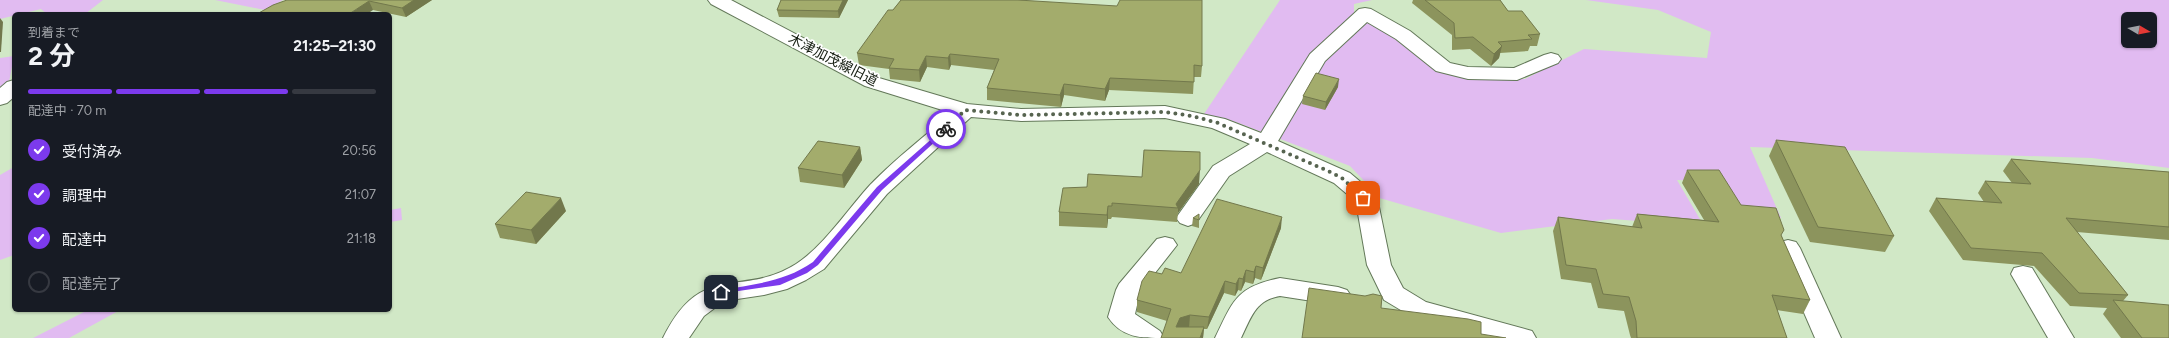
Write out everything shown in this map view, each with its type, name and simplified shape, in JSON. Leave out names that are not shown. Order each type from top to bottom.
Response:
[{"type":"street","name":"木津加茂線旧道","points":[[718,0],[872,82],[965,110],[1021,115],[1165,112],[1218,123],[1342,178],[1363,198],[1368,207],[1379,265],[1375,297]]},
{"type":"street","points":[[1188,218],[1221,171],[1265,144],[1317,58],[1365,13],[1403,35],[1443,67],[1468,73],[1517,74],[1551,59]]},
{"type":"street","points":[[0,99],[12,88]]},
{"type":"street","points":[[676,338],[687,318],[697,307],[721,292],[777,283],[804,271],[816,263],[879,188],[960,117],[965,110]]},
{"type":"street","points":[[1151,338],[1121,316],[1128,290],[1165,245]]},
{"type":"street","points":[[1788,248],[1828,338]]},
{"type":"street","points":[[2023,274],[2061,338]]},
{"type":"street","points":[[1228,338],[1244,303],[1264,290],[1280,287],[1375,297],[1524,338]]},
{"type":"shaded area","points":[[0,0],[103,0],[88,12],[45,12],[41,9],[29,12],[12,12],[12,16],[0,19]]},
{"type":"shaded area","points":[[215,0],[283,0],[265,10]]},
{"type":"shaded area","points":[[1280,0],[1372,0],[1354,4],[1354,14],[1363,21],[1400,38],[1471,78],[1525,79],[1584,49],[1707,58],[1711,32],[1658,10],[1586,0],[2169,0],[2169,168],[2092,158],[1750,147],[1781,218],[1737,215],[1716,181],[1677,180],[1704,226],[1612,219],[1501,233],[1376,197],[1371,188],[1350,166],[1236,122],[1204,114]]},
{"type":"shaded area","points":[[12,56],[9,82],[0,94],[0,58]]},
{"type":"shaded area","points":[[12,168],[12,256],[0,260],[0,175]]},
{"type":"shaded area","points":[[401,208],[402,220],[392,222],[392,210]]},
{"type":"shaded area","points":[[84,312],[116,312],[69,338],[33,338]]},
{"type":"building","points":[[287,0],[414,0],[402,8],[369,1],[352,12],[261,12],[273,5]]},
{"type":"building","points":[[781,0],[843,0],[838,11],[777,10]]},
{"type":"building","points":[[901,0],[1018,0],[1117,6],[1120,0],[1202,0],[1202,66],[1194,65],[1194,82],[1110,78],[1105,89],[1064,84],[1060,95],[987,88],[999,59],[950,54],[948,58],[926,56],[919,70],[889,68],[894,59],[857,53],[888,10],[893,10]]},
{"type":"building","points":[[1425,0],[1500,0],[1508,11],[1522,11],[1540,34],[1528,35],[1532,39],[1498,42],[1502,46],[1494,54],[1473,37],[1455,38],[1454,23]]},
{"type":"building","points":[[1316,73],[1339,79],[1326,102],[1303,96]]},
{"type":"building","points":[[1776,140],[1845,147],[1894,236],[1818,227]]},
{"type":"building","points":[[818,141],[860,147],[842,175],[798,168]]},
{"type":"building","points":[[1144,150],[1200,152],[1200,170],[1176,204],[1178,208],[1112,203],[1112,206],[1108,206],[1107,215],[1059,212],[1063,188],[1087,187],[1088,174],[1142,177]]},
{"type":"building","points":[[2011,159],[2169,172],[2169,227],[2066,218],[2128,295],[2079,293],[2042,253],[1971,248],[1936,198],[2002,203],[1985,181],[2031,184]]},
{"type":"building","points":[[1687,170],[1719,170],[1741,205],[1776,208],[1784,230],[1781,235],[1810,300],[1772,295],[1787,338],[1637,338],[1636,321],[1629,297],[1603,294],[1596,269],[1566,265],[1558,217],[1642,228],[1637,214],[1719,222]]},
{"type":"building","points":[[526,192],[561,198],[531,230],[495,224]]},
{"type":"building","points":[[1217,199],[1282,217],[1263,268],[1256,266],[1254,272],[1246,270],[1243,279],[1239,278],[1236,284],[1225,281],[1209,317],[1190,315],[1180,318],[1176,327],[1204,327],[1200,338],[1161,338],[1171,309],[1137,300],[1142,281],[1149,271],[1162,274],[1165,268],[1181,273]]},
{"type":"building","points":[[1199,214],[1199,220],[1193,218]]},
{"type":"building","points":[[1309,288],[1365,296],[1373,294],[1382,296],[1381,308],[1481,322],[1481,334],[1506,338],[1302,338]]},
{"type":"building","points":[[2113,300],[2169,305],[2169,338],[2142,338]]},
{"type":"way so far","points":[[946,129],[960,117],[965,110],[1021,115],[1165,112],[1192,116],[1218,123],[1326,170],[1342,178],[1363,198]]},
{"type":"route","points":[[721,292],[777,283],[804,271],[816,263],[879,188],[946,129]]}]
